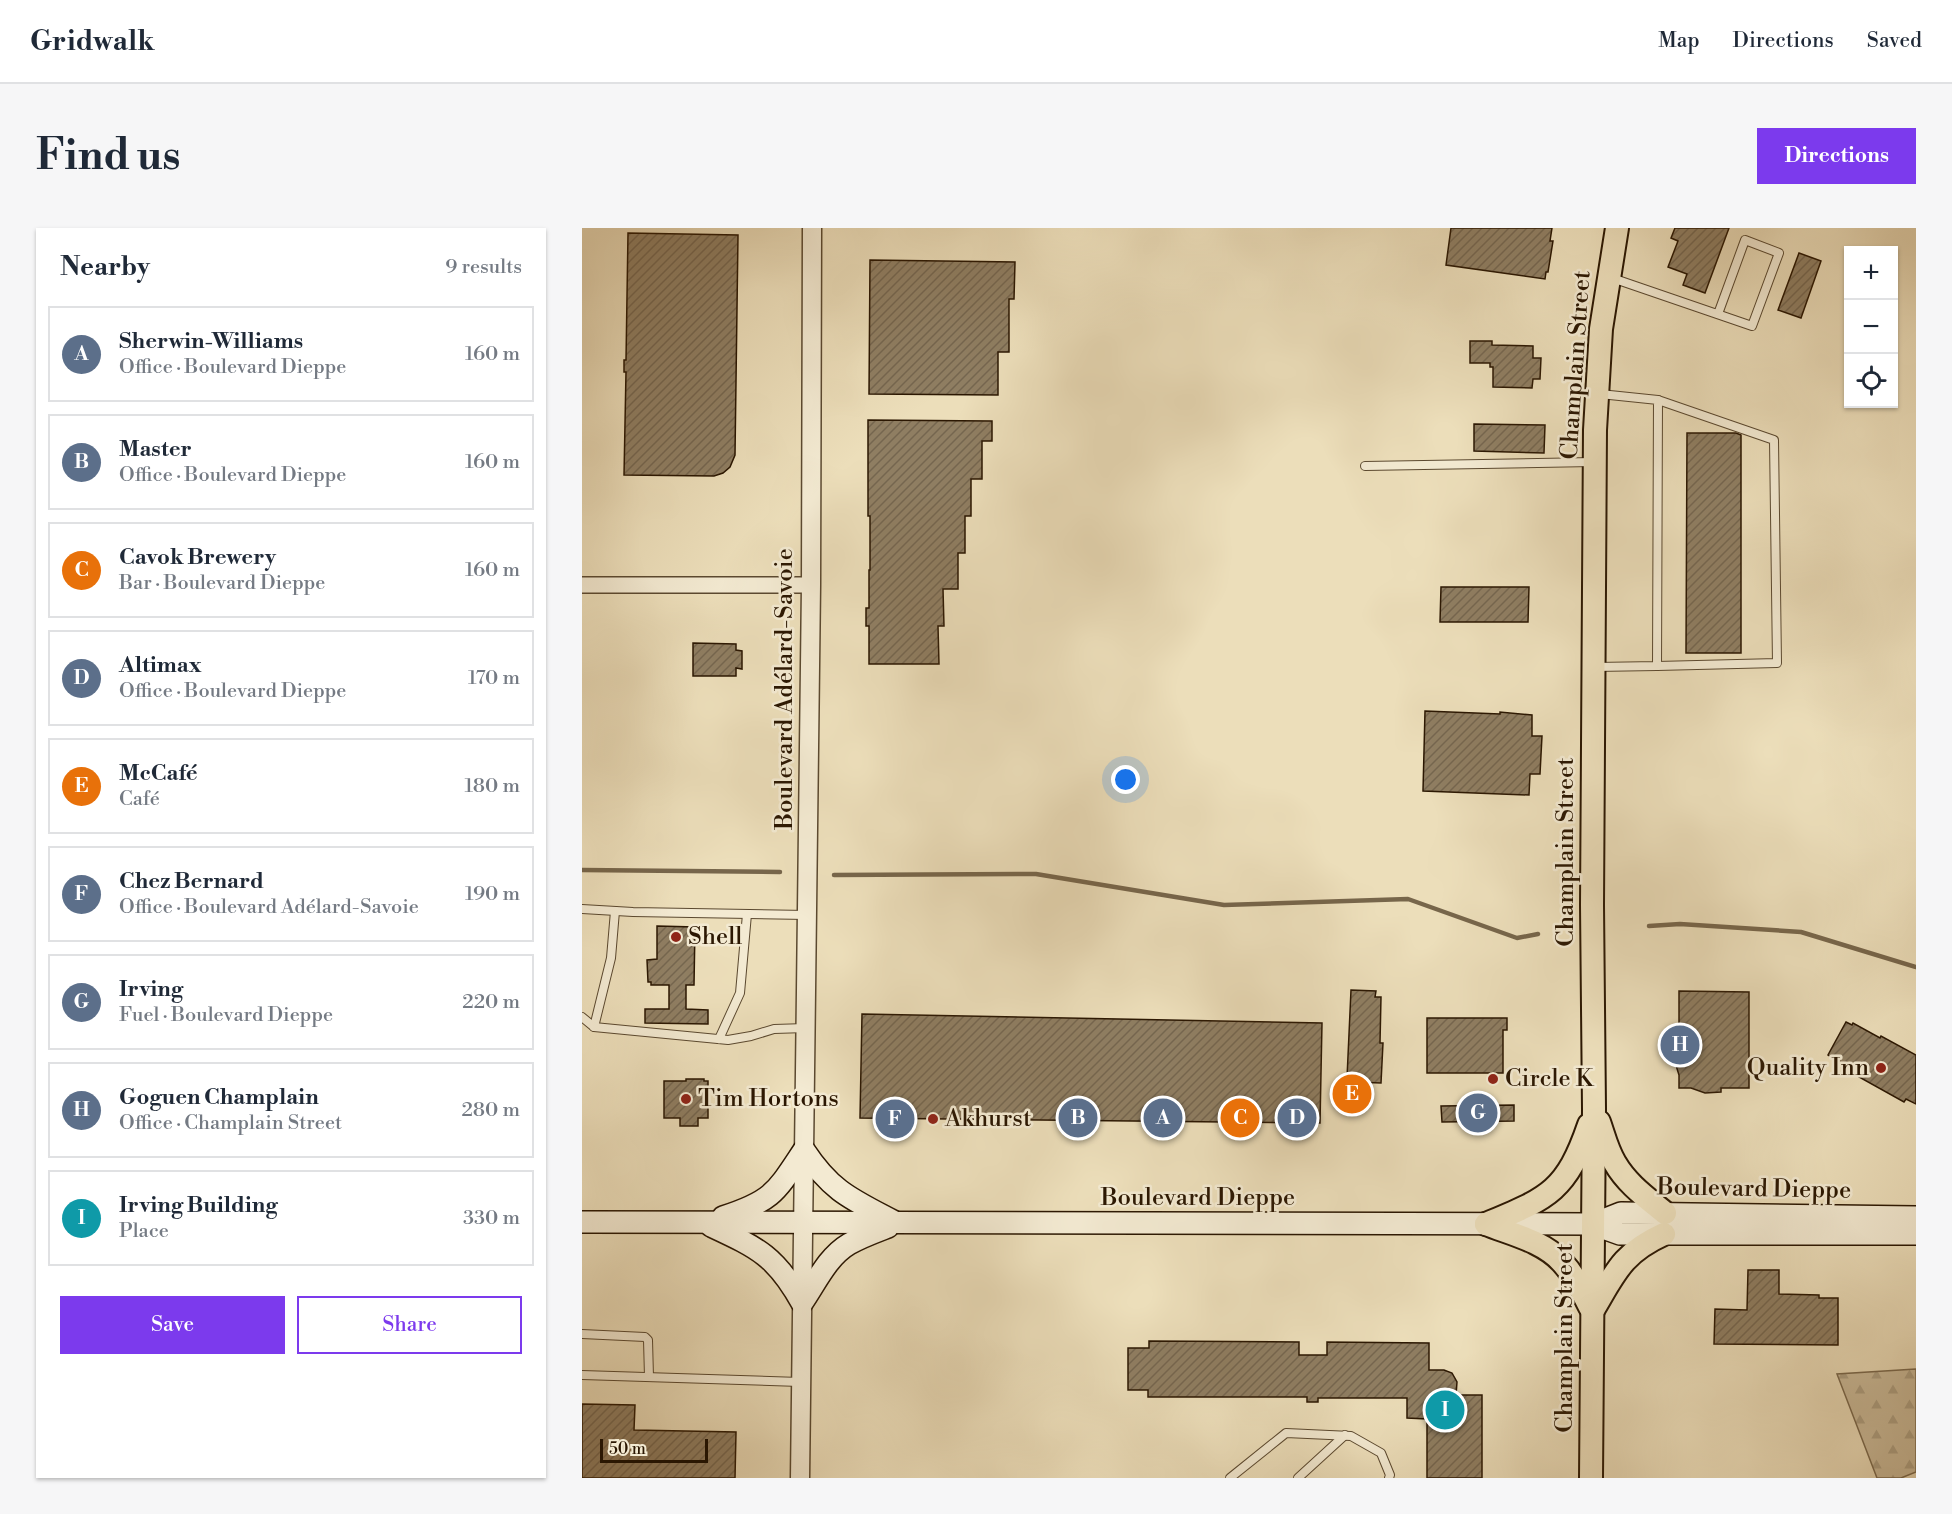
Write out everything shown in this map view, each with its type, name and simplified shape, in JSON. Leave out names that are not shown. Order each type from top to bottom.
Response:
[{"type":"main road","name":"Champlain Street","points":[[1591,1478],[1596,394],[1600,340],[1617,228]]},
{"type":"main road","points":[[1592,1311],[1617,1270],[1664,1224],[1621,1172],[1609,1150],[1594,1109]]},
{"type":"main road","points":[[1486,1224],[1531,1205],[1559,1184],[1576,1157],[1594,1109]]},
{"type":"main road","points":[[705,1223],[752,1208],[768,1198],[778,1189],[804,1150],[816,1168],[839,1191],[897,1223]]},
{"type":"main road","name":"Boulevard Dieppe","points":[[582,1222],[1593,1224],[1622,1213],[1664,1224],[1916,1234]]},
{"type":"main road","name":"Boulevard Dieppe","points":[[1664,1224],[1916,1217]]},
{"type":"main road","points":[[705,1223],[748,1243],[774,1262],[791,1283],[802,1303],[831,1260],[843,1248],[897,1223]]},
{"type":"main road","points":[[1486,1224],[1532,1242],[1558,1258],[1574,1277],[1592,1311]]},
{"type":"street","name":"Boulevard Adélard-Savoie","points":[[802,1303],[794,1223],[804,1150],[811,585],[812,228]]},
{"type":"street","points":[[582,585],[811,585]]},
{"type":"street","points":[[800,1478],[802,1303]]},
{"type":"lane","points":[[1608,277],[1752,326],[1779,253],[1745,240],[1718,314]]},
{"type":"lane","points":[[1593,667],[1777,663],[1774,440],[1658,400],[1596,394]]},
{"type":"lane","points":[[1657,666],[1658,400]]},
{"type":"lane","points":[[1365,466],[1595,462]]},
{"type":"lane","points":[[582,909],[807,915]]},
{"type":"lane","points":[[594,1027],[611,958],[615,911]]},
{"type":"lane","points":[[719,1039],[740,993],[747,914]]},
{"type":"lane","points":[[582,1017],[594,1027],[728,1040],[774,1029],[806,1028]]},
{"type":"lane","points":[[582,1334],[645,1337],[648,1340],[649,1377]]},
{"type":"lane","points":[[582,1375],[802,1382]]},
{"type":"lane","points":[[1230,1478],[1286,1433],[1351,1436],[1381,1453],[1390,1475],[1389,1478]]},
{"type":"lane","points":[[1298,1478],[1345,1436]]},
{"type":"green space","points":[[1916,1369],[1916,1472],[1901,1478],[1877,1478],[1837,1374]]},
{"type":"building","points":[[1451,228],[1552,228],[1550,241],[1553,241],[1545,279],[1446,265]]},
{"type":"building","points":[[1675,228],[1729,228],[1705,293],[1683,285],[1687,274],[1668,267],[1678,241],[1671,238]]},
{"type":"building","points":[[628,233],[738,235],[735,455],[730,467],[723,473],[714,476],[624,475],[626,372],[624,372],[624,360],[626,360]]},
{"type":"building","points":[[1799,253],[1821,261],[1801,318],[1778,310]]},
{"type":"building","points":[[870,260],[1015,262],[1014,299],[1009,299],[1009,352],[998,352],[998,395],[869,394]]},
{"type":"building","points":[[1470,341],[1492,341],[1492,345],[1533,346],[1533,358],[1541,358],[1540,379],[1533,379],[1532,388],[1493,387],[1493,367],[1490,367],[1490,363],[1470,363]]},
{"type":"building","points":[[868,420],[992,421],[992,441],[982,441],[982,479],[971,479],[971,516],[965,516],[965,553],[958,553],[958,589],[943,589],[944,626],[938,626],[939,664],[869,664],[869,626],[866,626],[870,570]]},
{"type":"building","points":[[1474,424],[1545,425],[1544,453],[1474,451]]},
{"type":"building","points":[[1687,433],[1736,433],[1741,435],[1741,653],[1686,653]]},
{"type":"building","points":[[1441,587],[1529,587],[1528,622],[1440,622]]},
{"type":"building","points":[[693,643],[736,644],[736,650],[742,651],[742,669],[736,668],[736,676],[693,676]]},
{"type":"building","points":[[1425,711],[1500,714],[1500,712],[1532,715],[1532,736],[1542,736],[1540,774],[1530,774],[1529,795],[1423,791]]},
{"type":"building","name":"Shell","points":[[657,926],[695,927],[694,985],[686,985],[686,1009],[708,1010],[708,1024],[645,1023],[645,1009],[669,1009],[669,985],[651,985],[651,982],[648,982],[647,960],[657,959]]},
{"type":"building","points":[[1351,990],[1376,991],[1375,997],[1381,997],[1380,1043],[1383,1043],[1381,1083],[1354,1082],[1353,1078],[1347,1078]]},
{"type":"building","points":[[1679,991],[1749,992],[1749,1088],[1721,1088],[1721,1092],[1705,1093],[1691,1088],[1679,1088],[1679,1075],[1674,1059],[1676,1047],[1679,1047]]},
{"type":"building","points":[[862,1014],[1322,1023],[1320,1123],[860,1118]]},
{"type":"building","points":[[1427,1018],[1507,1018],[1507,1030],[1503,1030],[1503,1073],[1427,1073]]},
{"type":"building","name":"Quality Inn","points":[[1846,1022],[1852,1025],[1853,1023],[1880,1038],[1881,1036],[1916,1055],[1916,1104],[1906,1099],[1904,1102],[1833,1061],[1834,1059],[1828,1055]]},
{"type":"building","name":"Tim Hortons","points":[[686,1079],[708,1081],[708,1118],[698,1118],[698,1126],[680,1126],[680,1118],[664,1118],[664,1081],[686,1081]]},
{"type":"building","points":[[1514,1105],[1514,1121],[1442,1122],[1441,1106]]},
{"type":"building","points":[[1748,1270],[1779,1270],[1779,1294],[1838,1298],[1838,1345],[1714,1344],[1715,1309],[1747,1310]]},
{"type":"building","points":[[1149,1341],[1299,1342],[1299,1355],[1327,1355],[1327,1342],[1429,1343],[1429,1370],[1444,1370],[1452,1373],[1457,1382],[1456,1395],[1482,1395],[1482,1478],[1427,1478],[1427,1419],[1407,1418],[1407,1398],[1318,1398],[1318,1402],[1307,1402],[1307,1397],[1148,1397],[1148,1390],[1128,1390],[1128,1348],[1149,1348]]},
{"type":"building","points":[[582,1404],[635,1405],[634,1430],[736,1432],[735,1478],[582,1478]]},
{"type":"waterway","points":[[582,870],[780,872]]},
{"type":"waterway","points":[[834,875],[1036,874],[1224,905],[1408,899],[1517,938],[1538,934]]},
{"type":"waterway","points":[[1649,926],[1680,924],[1801,932],[1916,967]]},
{"type":"place","name":"Shell","points":[[676,937]]},
{"type":"place","name":"Goguen Champlain","points":[[1680,1045]]},
{"type":"place","name":"Quality Inn","points":[[1881,1068]]},
{"type":"place","name":"Circle K","points":[[1493,1079]]},
{"type":"place","name":"McCafé","points":[[1352,1094]]},
{"type":"place","name":"Tim Hortons","points":[[686,1099]]},
{"type":"place","name":"Irving","points":[[1478,1113]]},
{"type":"place","name":"Master","points":[[1078,1118]]},
{"type":"place","name":"Sherwin-Williams","points":[[1163,1118]]},
{"type":"place","name":"Cavok Brewery","points":[[1240,1118]]},
{"type":"place","name":"Altimax","points":[[1297,1118]]},
{"type":"place","name":"Chez Bernard","points":[[895,1119]]},
{"type":"place","name":"Akhurst","points":[[933,1119]]},
{"type":"place","name":"Irving Building","points":[[1445,1410]]}]
